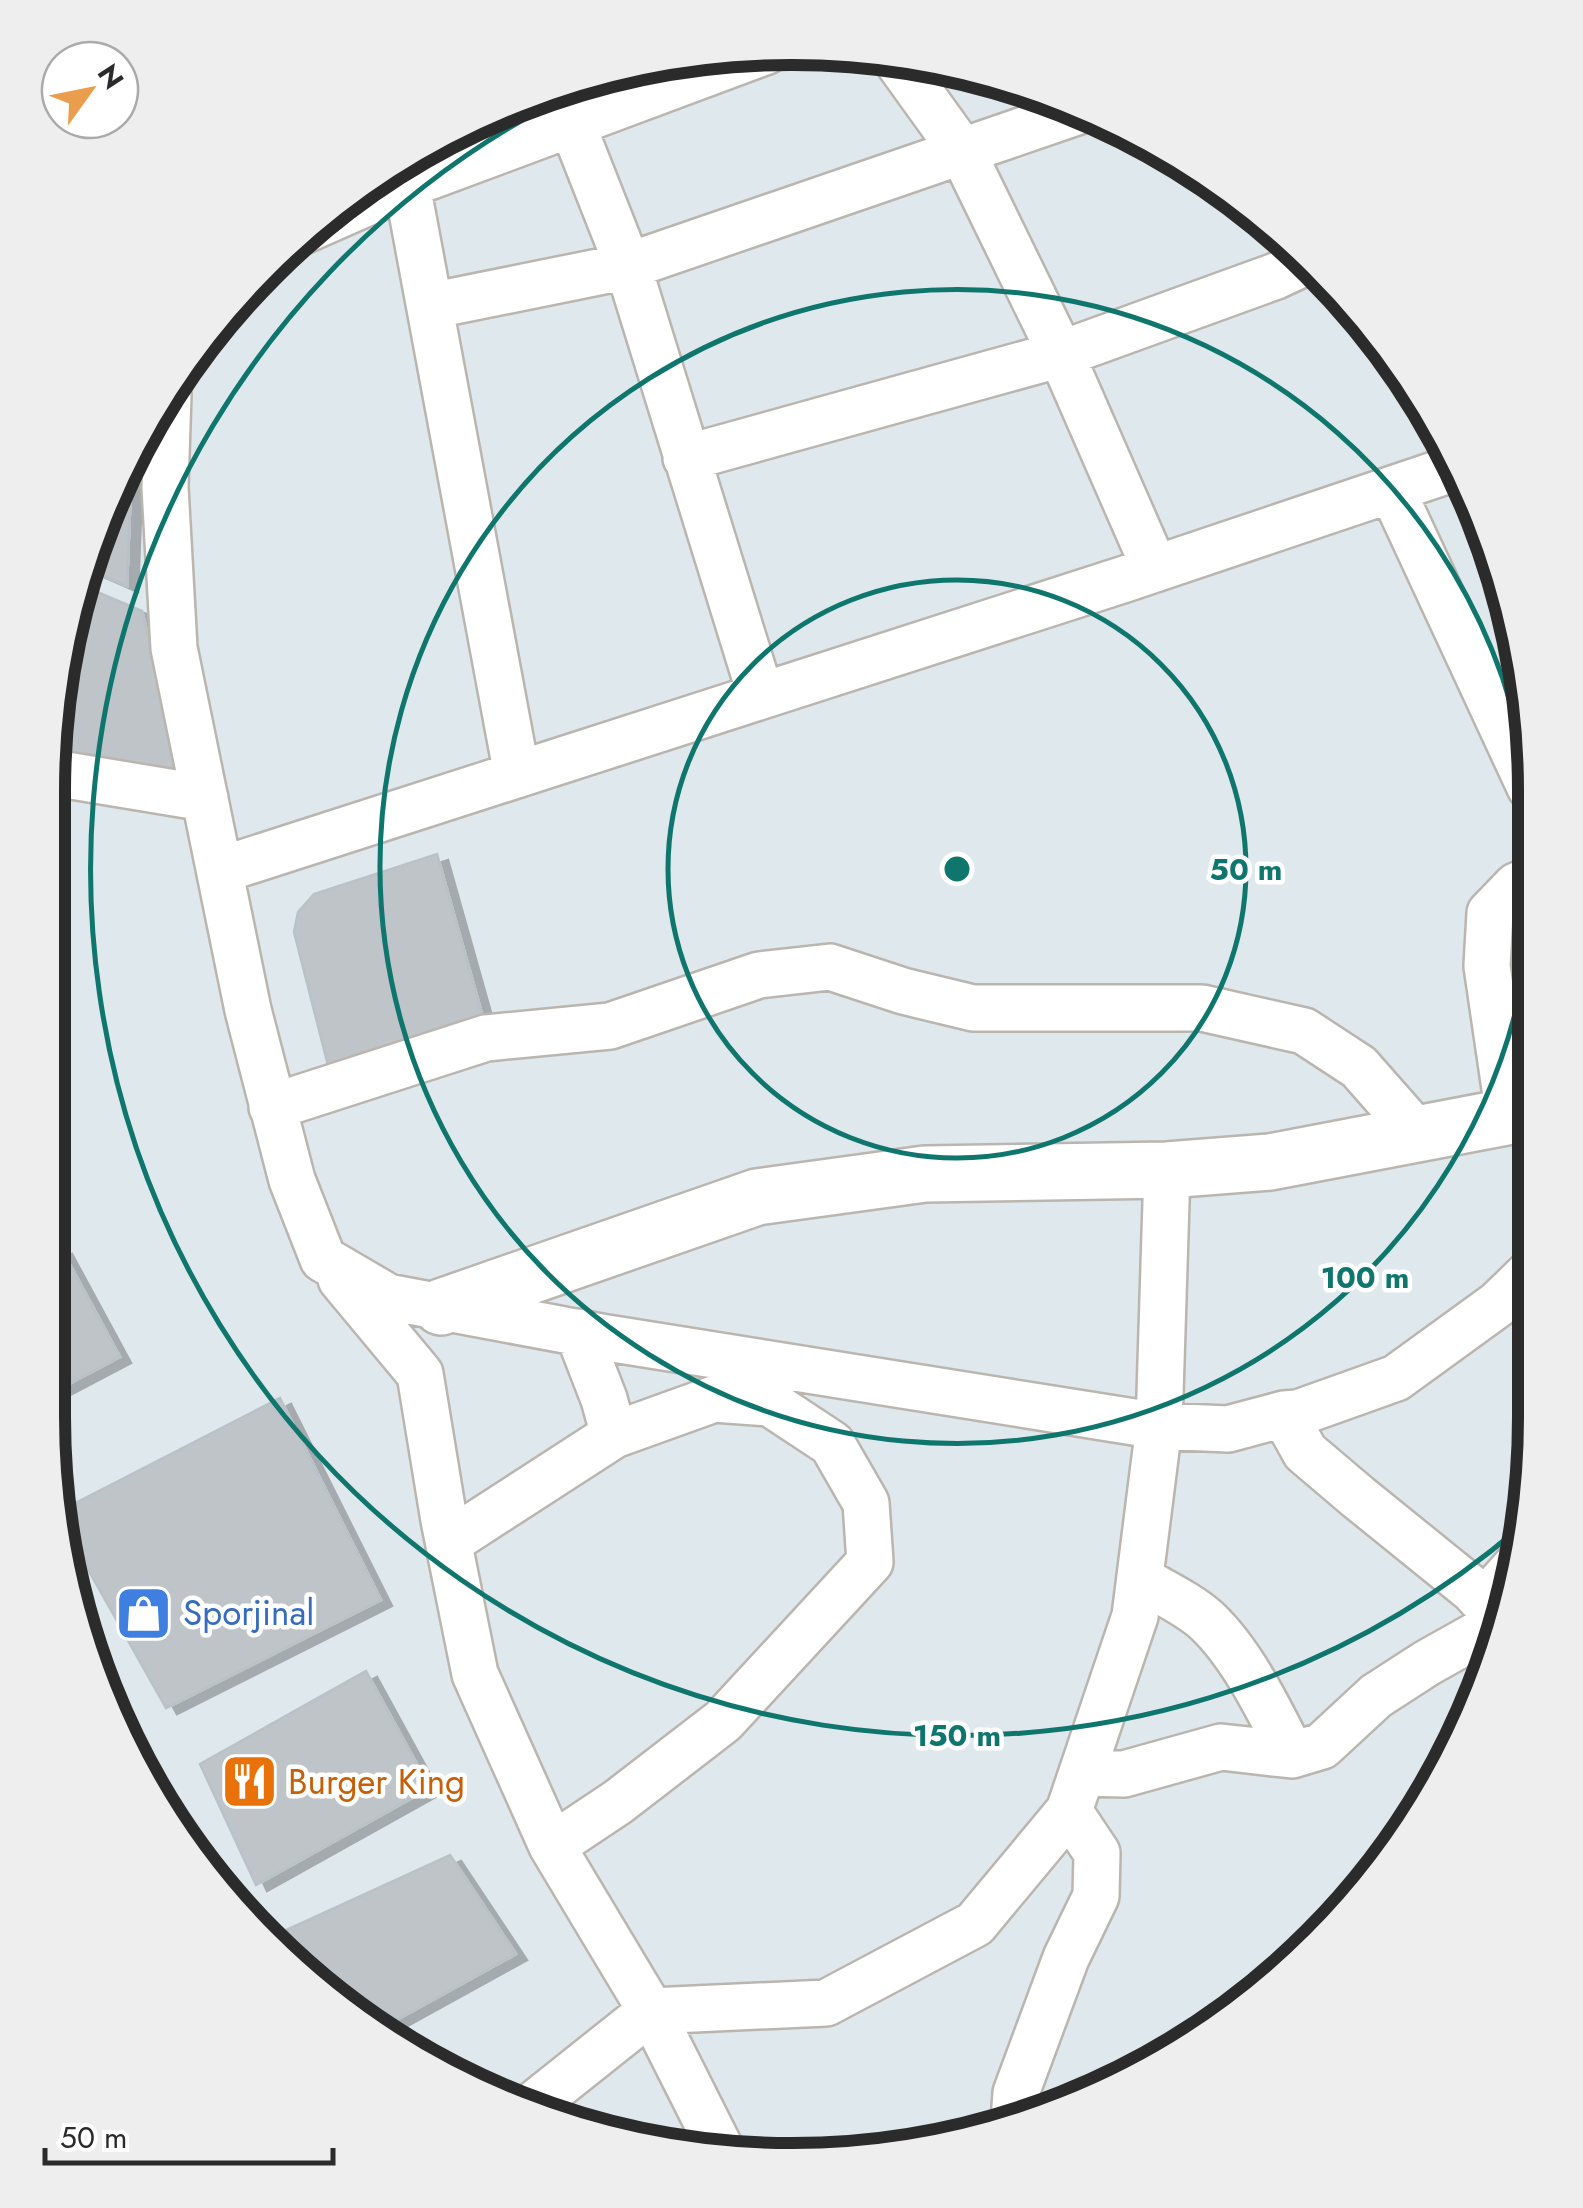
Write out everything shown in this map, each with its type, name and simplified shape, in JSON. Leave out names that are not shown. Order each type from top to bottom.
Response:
[{"type":"street","points":[[365,204],[560,106],[689,72]]},
{"type":"street","points":[[907,75],[962,150],[1061,354],[1156,569]]},
{"type":"street","points":[[560,106],[628,266],[760,696]]},
{"type":"street","points":[[430,306],[628,266],[1061,117]]},
{"type":"street","points":[[407,185],[517,775]]},
{"type":"street","points":[[686,458],[1061,354],[1294,267]]},
{"type":"street","points":[[163,426],[174,648],[248,1010],[292,1180],[323,1258],[420,1374],[475,1674],[552,1846],[651,2011],[714,2138]]},
{"type":"street","points":[[221,870],[1156,569],[1444,472]]},
{"type":"street","points":[[1392,490],[1517,759]]},
{"type":"street","points":[[66,775],[205,798]]},
{"type":"street","points":[[1518,885],[1490,914],[1487,966],[1518,1105]]},
{"type":"street","points":[[272,1107],[486,1038],[610,1026],[759,976],[830,968],[973,1008],[1202,1008],[1304,1031],[1359,1066],[1418,1134]]},
{"type":"street","points":[[441,1307],[757,1197],[925,1174],[1167,1170],[1270,1162],[1518,1114]]},
{"type":"street","points":[[542,2098],[651,2011],[826,2003],[975,1924],[1075,1792],[1135,1616],[1159,1426],[1167,1170]]},
{"type":"street","points":[[323,1258],[388,1296],[441,1307],[1159,1426],[1228,1429],[1298,1413],[1396,1378],[1498,1304],[1518,1285]]},
{"type":"street","points":[[578,1332],[614,1434]]},
{"type":"street","points":[[444,1520],[461,1534],[614,1434],[714,1399],[770,1403],[832,1444],[866,1503],[870,1562],[723,1721],[618,1802],[552,1846]]},
{"type":"street","points":[[1284,1414],[1305,1452],[1473,1590],[1491,1610]]},
{"type":"street","points":[[1140,1578],[1206,1620],[1239,1660],[1292,1755]]},
{"type":"street","points":[[1075,1792],[1221,1746],[1292,1755],[1322,1746],[1376,1696],[1488,1622]]},
{"type":"street","points":[[1015,2107],[1021,2078],[1066,1958],[1096,1896],[1098,1853],[1075,1792]]},
{"type":"building","points":[[131,490],[127,586],[99,574]]},
{"type":"building","points":[[94,591],[142,611],[185,787],[66,758],[71,697]]},
{"type":"building","points":[[437,854],[488,1035],[332,1081],[294,932],[298,912],[314,894]]},
{"type":"building","points":[[65,1255],[120,1357],[65,1386]]},
{"type":"building","points":[[280,1398],[381,1600],[166,1708],[78,1551],[71,1506]]},
{"type":"building","points":[[366,1671],[430,1788],[256,1885],[200,1764]]},
{"type":"building","points":[[450,1855],[516,1954],[391,2023],[312,1963],[281,1933]]},
{"type":"place","name":"Sporjinal","points":[[144,1613]]},
{"type":"place","name":"Burger King","points":[[249,1782]]}]
